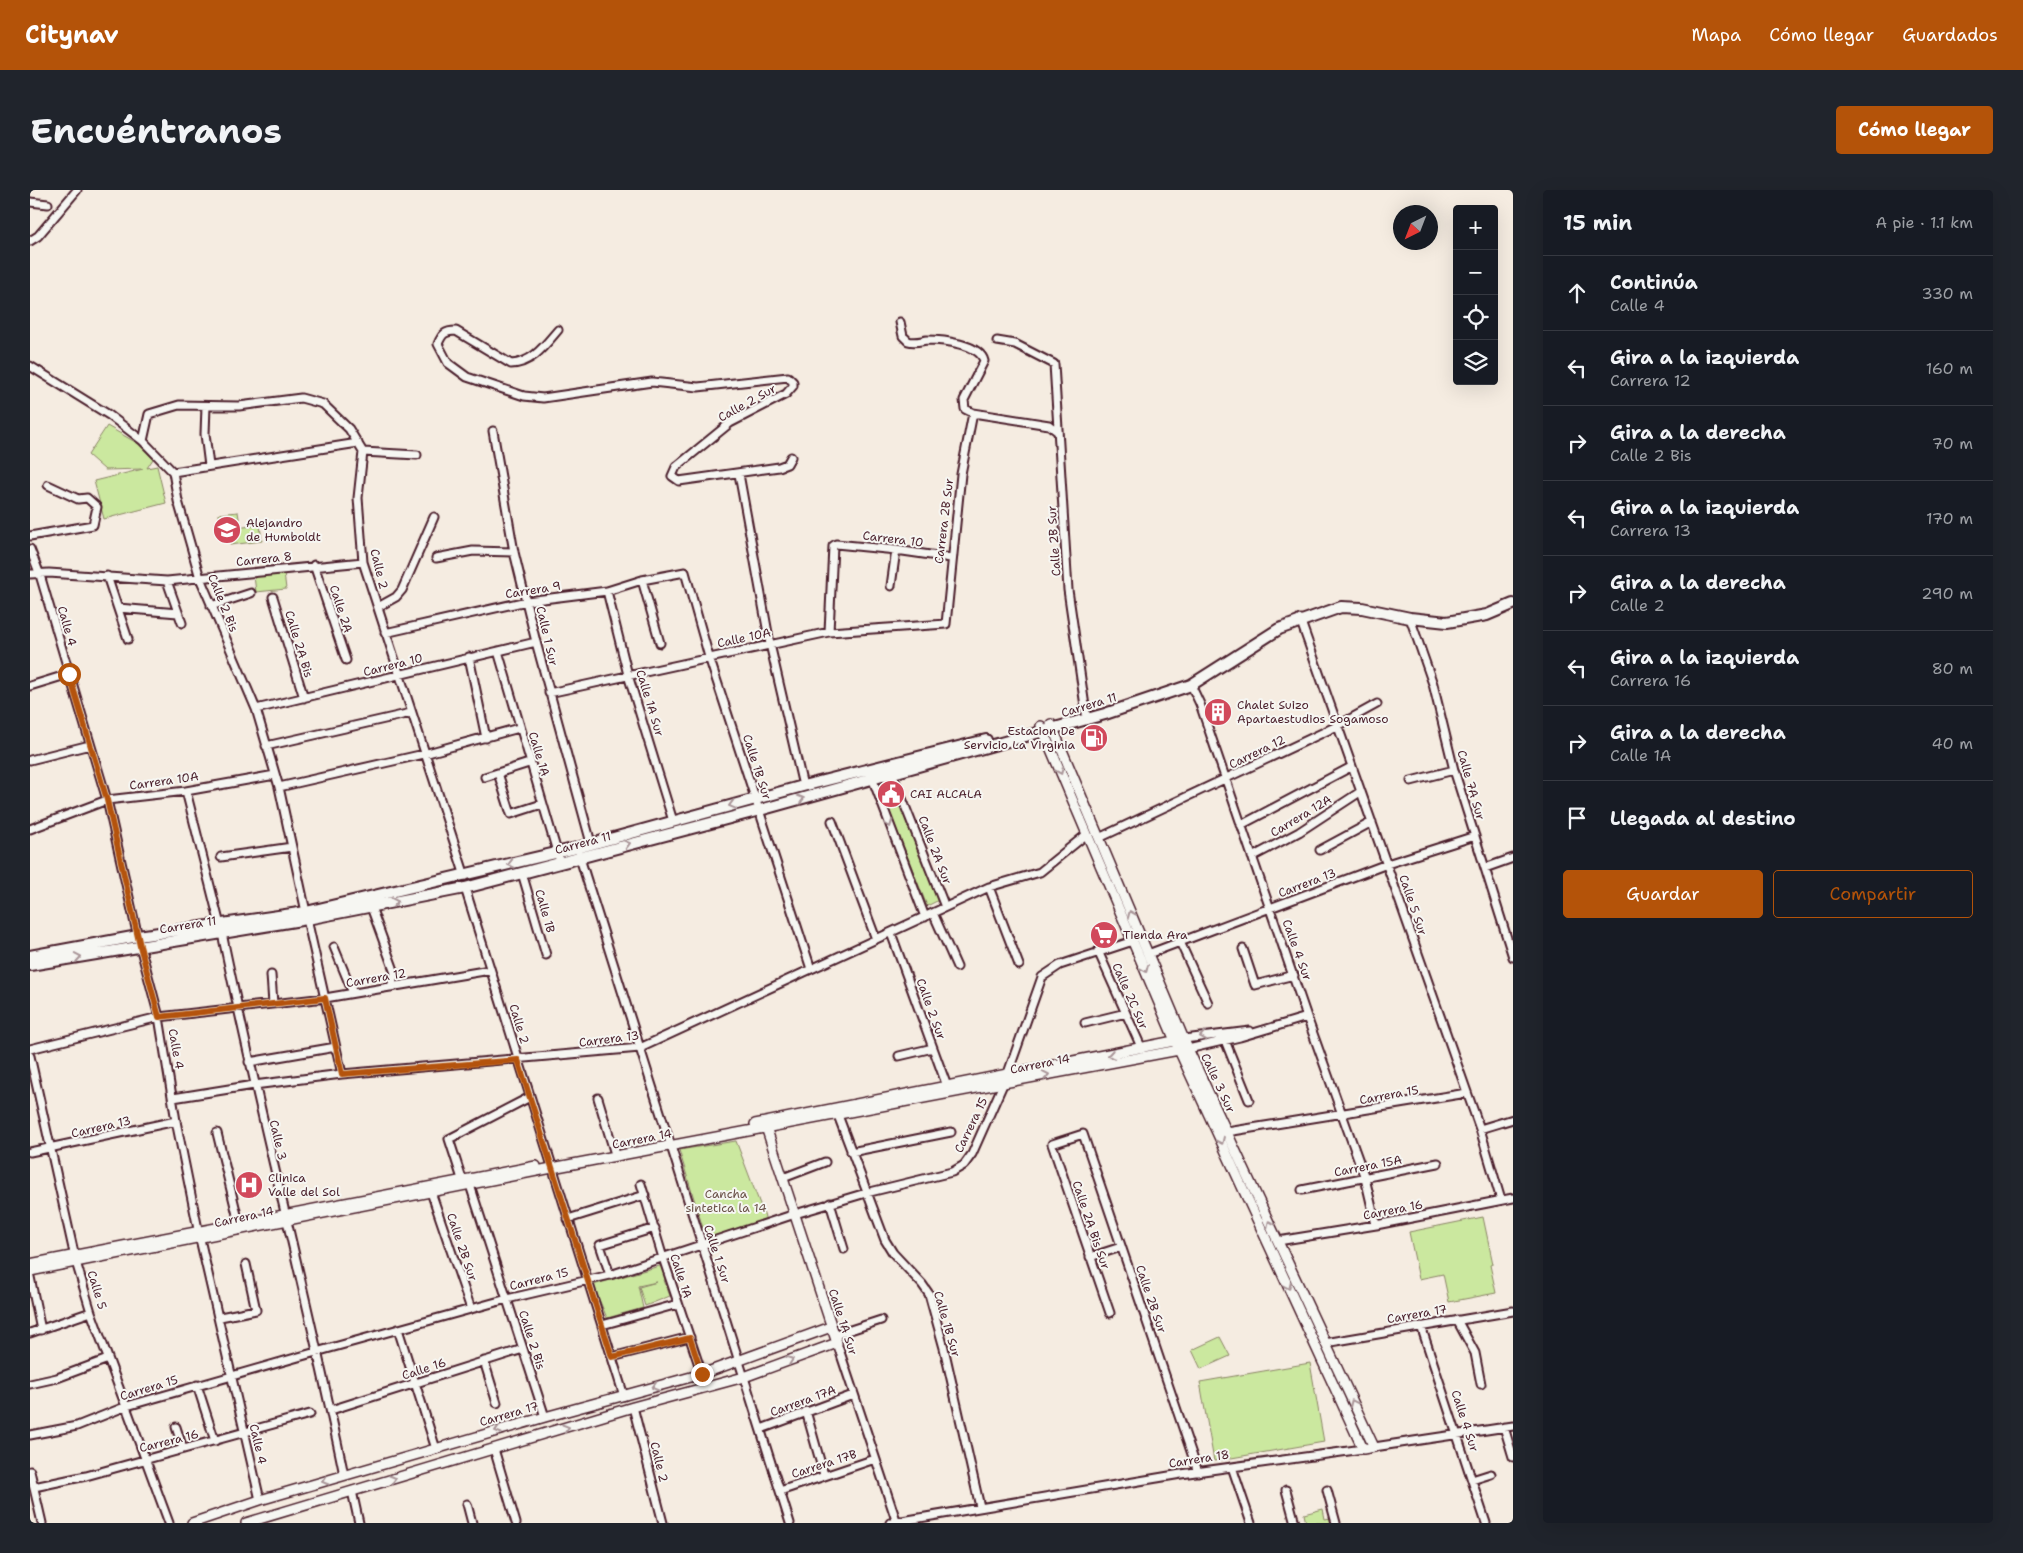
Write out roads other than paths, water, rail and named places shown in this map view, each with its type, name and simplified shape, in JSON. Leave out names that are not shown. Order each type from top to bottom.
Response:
[{"type":"main road","name":"Carrera 11","points":[[578,852],[591,843],[803,786],[870,774],[892,773],[1132,704],[1191,684],[1279,629],[1341,607],[1362,608],[1410,618],[1447,622],[1486,615],[1513,604]]},
{"type":"main road","name":"Carrera 11","points":[[306,916],[465,876],[558,857],[760,810],[870,774],[1047,728]]},
{"type":"main road","name":"Carrera 11","points":[[30,956],[371,907],[465,888],[522,873],[558,857]]},
{"type":"main road","name":"Carrera 11","points":[[30,965],[139,941]]},
{"type":"street","points":[[30,241],[38,236],[76,190]]},
{"type":"street","points":[[30,202],[48,204]]},
{"type":"street","points":[[900,322],[903,336],[908,341],[944,341],[976,350],[983,356],[984,361],[964,400],[965,409],[973,413],[1049,425],[1058,432]]},
{"type":"street","name":"Calle 2 Sur","points":[[558,330],[531,359],[522,364],[512,364],[456,330],[442,335],[438,344],[448,363],[467,377],[524,396],[543,398],[652,382],[698,387],[788,378],[793,382],[793,386],[786,394],[730,423],[676,467],[672,476],[679,481],[731,473],[739,474]]},
{"type":"street","name":"Calle 2B Sur","points":[[997,340],[1015,344],[1054,364],[1068,590],[1086,717]]},
{"type":"street","points":[[30,366],[109,415],[143,441],[173,472],[358,443]]},
{"type":"street","points":[[143,441],[149,414],[179,406],[239,406],[301,398],[323,404],[349,429],[363,452],[417,455]]},
{"type":"street","points":[[206,406],[205,434],[209,466]]},
{"type":"street","name":"Carrera 2B Sur","points":[[946,624],[951,558],[961,474],[973,413]]},
{"type":"street","name":"Calle 1 Sur","points":[[494,431],[514,552],[549,693],[591,843]]},
{"type":"street","name":"Calle 2","points":[[363,452],[358,498],[363,562],[465,876]]},
{"type":"street","points":[[791,457],[787,464],[780,467],[739,474],[770,644],[803,786]]},
{"type":"street","name":"Calle 2 Bis","points":[[173,472],[178,501],[200,578],[256,709],[279,788],[342,1074]]},
{"type":"street","points":[[30,536],[93,524],[97,507],[93,502],[88,498],[78,499],[48,485]]},
{"type":"street","points":[[378,607],[396,597],[402,590],[434,517]]},
{"type":"street","name":"Carrera 10","points":[[829,632],[833,546],[836,544],[951,558]]},
{"type":"street","name":"Calle 4","points":[[30,550],[39,572],[107,800],[139,941],[159,1017],[176,1121],[199,1236],[220,1317],[244,1434],[260,1500]]},
{"type":"street","points":[[891,586],[896,550]]},
{"type":"street","points":[[436,558],[473,551],[514,552]]},
{"type":"street","name":"Carrera 8","points":[[30,574],[39,572],[168,581],[314,565],[363,562]]},
{"type":"street","name":"Calle 2A","points":[[314,565],[346,660]]},
{"type":"street","name":"Carrera 8","points":[[30,566],[39,572]]},
{"type":"street","name":"Carrera 9","points":[[385,633],[527,601],[607,591],[642,580],[685,572]]},
{"type":"street","name":"Calle 1B Sur","points":[[685,572],[755,799],[811,969]]},
{"type":"street","points":[[107,576],[128,639]]},
{"type":"street","points":[[642,580],[660,643]]},
{"type":"street","points":[[168,581],[182,623]]},
{"type":"street","name":"Calle 1A Sur","points":[[607,591],[628,675],[673,821]]},
{"type":"street","points":[[211,606],[251,593]]},
{"type":"street","name":"Calle 2A Bis","points":[[273,597],[304,698]]},
{"type":"street","points":[[118,608],[178,613]]},
{"type":"street","name":"Calle 7A Sur","points":[[1410,618],[1433,684],[1454,770],[1513,957]]},
{"type":"street","name":"Calle 5 Sur","points":[[1300,620],[1480,1129],[1501,1200]]},
{"type":"street","name":"Calle 10A","points":[[549,693],[829,632],[946,624]]},
{"type":"street","name":"Carrera 10","points":[[256,709],[536,642]]},
{"type":"street","name":"Calle 1A","points":[[498,651],[529,763],[558,857]]},
{"type":"street","points":[[469,657],[486,738]]},
{"type":"street","points":[[30,686],[69,674]]},
{"type":"street","name":"Calle 4 Sur","points":[[1191,684],[1200,704],[1307,1017],[1365,1178],[1376,1225]]},
{"type":"street","name":"Carrera 12","points":[[1226,779],[1337,726],[1377,704]]},
{"type":"street","points":[[266,746],[411,712]]},
{"type":"street","points":[[279,788],[424,754],[519,728]]},
{"type":"street","name":"Calle 3 Sur","points":[[1047,728],[1087,834],[1133,941],[1182,1045],[1279,1266],[1363,1448]]},
{"type":"street","name":"Calle 3 Sur","points":[[1047,728],[1099,838],[1148,954],[1182,1045],[1227,1132],[1374,1447]]},
{"type":"street","points":[[30,760],[90,744]]},
{"type":"street","points":[[485,777],[529,763]]},
{"type":"street","points":[[1242,825],[1351,767]]},
{"type":"street","points":[[1411,781],[1454,770]]},
{"type":"street","points":[[498,773],[511,814],[542,804]]},
{"type":"street","name":"Calle 2A Sur","points":[[892,773],[945,907]]},
{"type":"street","points":[[870,774],[925,917]]},
{"type":"street","name":"Carrera 10A","points":[[30,829],[107,800],[186,791],[275,775]]},
{"type":"street","points":[[1099,838],[1226,779]]},
{"type":"street","name":"Calle 3","points":[[186,791],[221,929],[254,1085],[331,1410],[344,1475]]},
{"type":"street","name":"Carrera 12A","points":[[1252,857],[1299,832],[1360,792]]},
{"type":"street","points":[[832,821],[876,939]]},
{"type":"street","points":[[1320,850],[1372,822]]},
{"type":"street","name":"Carrera 13","points":[[173,1098],[342,1074],[640,1048],[989,887],[1014,878],[1040,872],[1087,834]]},
{"type":"street","name":"Carrera 13","points":[[1148,954],[1387,864],[1475,836]]},
{"type":"street","points":[[221,857],[292,847]]},
{"type":"street","name":"Calle 1 Sur","points":[[578,852],[790,1523]]},
{"type":"street","points":[[1485,868],[1513,858]]},
{"type":"street","name":"Calle 1B","points":[[522,873],[546,955]]},
{"type":"street","points":[[989,887],[1019,965]]},
{"type":"street","name":"Calle 2","points":[[465,888],[624,1396]]},
{"type":"street","points":[[371,907],[395,973],[391,986]]},
{"type":"street","points":[[933,913],[956,967]]},
{"type":"street","name":"Calle 2 Sur","points":[[891,932],[948,1089]]},
{"type":"street","name":"Carrera 15","points":[[30,1435],[77,1426],[127,1406],[197,1385],[507,1299],[610,1275],[830,1203],[952,1172],[964,1165],[972,1154],[1008,1073],[1042,977],[1060,965],[1133,941]]},
{"type":"street","points":[[1180,942],[1208,1003]]},
{"type":"street","points":[[334,947],[353,993]]},
{"type":"street","points":[[1243,949],[1255,985],[1294,975]]},
{"type":"street","name":"Calle 2C Sur","points":[[1098,952],[1142,1049]]},
{"type":"street","name":"Carrera 12","points":[[30,1049],[159,1017],[325,998],[490,970]]},
{"type":"street","points":[[271,975],[273,1004]]},
{"type":"street","points":[[1085,1023],[1126,1013]]},
{"type":"street","name":"Carrera 14","points":[[948,1089],[1004,1083],[1182,1045],[1258,1031],[1307,1017]]},
{"type":"street","points":[[1224,1037],[1249,1100]]},
{"type":"street","name":"Carrera 14","points":[[30,1271],[76,1259],[199,1236],[462,1179],[552,1166],[670,1144],[948,1089],[1008,1073],[1142,1049],[1182,1045]]},
{"type":"street","points":[[249,1062],[336,1047]]},
{"type":"street","points":[[899,1056],[933,1048]]},
{"type":"street","name":"Calle 5","points":[[30,1056],[76,1259],[108,1359],[169,1523]]},
{"type":"street","name":"Carrera 15","points":[[1227,1132],[1467,1093]]},
{"type":"street","points":[[462,1179],[449,1139],[530,1097]]},
{"type":"street","points":[[598,1098],[614,1151]]},
{"type":"street","name":"Calle 1B Sur","points":[[836,1111],[866,1193],[893,1253],[929,1294],[944,1348],[980,1506]]},
{"type":"street","name":"Carrera 14","points":[[729,1132],[766,1128],[836,1111]]},
{"type":"street","points":[[1480,1129],[1513,1119]]},
{"type":"street","name":"Carrera 13","points":[[30,1152],[50,1150],[176,1121]]},
{"type":"street","name":"Calle 1A Sur","points":[[766,1128],[875,1459],[894,1523]]},
{"type":"street","points":[[850,1152],[951,1132]]},
{"type":"street","points":[[217,1133],[239,1223]]},
{"type":"street","name":"Calle 2B Sur","points":[[1083,1134],[1198,1472]]},
{"type":"street","name":"Calle 2A Bis Sur","points":[[1083,1134],[1052,1144],[1110,1313]]},
{"type":"street","name":"Carrera 14","points":[[199,1236],[239,1223],[470,1185],[614,1151],[670,1144]]},
{"type":"street","points":[[783,1178],[825,1162]]},
{"type":"street","name":"Carrera 15A","points":[[1302,1190],[1438,1163]]},
{"type":"street","name":"Calle 1A","points":[[642,1184],[663,1258],[702,1374]]},
{"type":"street","name":"Calle 2 Bis","points":[[470,1185],[545,1416]]},
{"type":"street","name":"Calle 2B Sur","points":[[431,1192],[471,1309]]},
{"type":"street","points":[[568,1219],[645,1195]]},
{"type":"street","name":"Carrera 16","points":[[1278,1241],[1376,1225],[1513,1198]]},
{"type":"street","points":[[830,1203],[844,1249]]},
{"type":"street","points":[[610,1275],[600,1245],[655,1228]]},
{"type":"street","points":[[1090,1257],[1121,1247]]},
{"type":"street","name":"Carrera 14","points":[[30,1264],[76,1259]]},
{"type":"street","points":[[1279,1266],[1288,1262]]},
{"type":"street","points":[[220,1317],[256,1310],[246,1264]]},
{"type":"street","points":[[30,1277],[41,1330]]},
{"type":"street","points":[[602,1325],[678,1304]]},
{"type":"street","name":"Carrera 17","points":[[1325,1343],[1513,1311]]},
{"type":"street","points":[[30,1333],[92,1312]]},
{"type":"street","points":[[246,1523],[266,1520],[352,1491],[633,1407],[744,1377],[834,1335],[881,1320]]},
{"type":"street","points":[[1457,1320],[1474,1353],[1481,1384]]},
{"type":"street","name":"Calle 4 Sur","points":[[1421,1326],[1486,1523]]},
{"type":"street","points":[[398,1330],[436,1449]]},
{"type":"street","name":"Carrera 17","points":[[192,1523],[260,1500],[545,1416],[624,1396],[834,1335]]},
{"type":"street","points":[[612,1357],[690,1338]]},
{"type":"street","name":"Calle 16","points":[[331,1410],[523,1349]]},
{"type":"street","points":[[30,1384],[57,1378],[108,1359]]},
{"type":"street","points":[[484,1361],[497,1403]]},
{"type":"street","points":[[197,1385],[216,1441]]},
{"type":"street","name":"Carrera 17A","points":[[761,1429],[853,1395]]},
{"type":"street","name":"Calle 2","points":[[633,1407],[663,1523]]},
{"type":"street","points":[[806,1411],[824,1475]]},
{"type":"street","name":"Carrera 16","points":[[34,1487],[86,1476],[145,1458],[244,1434],[310,1414]]},
{"type":"street","name":"Carrera 18","points":[[894,1523],[980,1506],[1513,1426]]},
{"type":"street","points":[[176,1427],[183,1449]]},
{"type":"street","points":[[1504,1427],[1513,1457]]},
{"type":"street","points":[[494,1449],[516,1523]]},
{"type":"street","name":"Carrera 17B","points":[[780,1490],[875,1459]]},
{"type":"street","points":[[1232,1467],[1251,1523]]},
{"type":"street","points":[[30,1471],[42,1523]]},
{"type":"street","points":[[1472,1480],[1491,1474]]},
{"type":"street","points":[[1286,1490],[1295,1523]]},
{"type":"street","points":[[1327,1490],[1336,1523]]},
{"type":"street","points":[[352,1491],[359,1523]]},
{"type":"street","points":[[467,1504],[472,1523]]},
{"type":"place","name":"Alejandro de Humboldt","points":[[227,530]]},
{"type":"place","name":"Chalet Suizo Apartaestudios Sogamoso","points":[[1218,712]]},
{"type":"place","name":"Estacion De Servicio La Virginia","points":[[1094,738]]},
{"type":"place","name":"CAI ALCALA","points":[[891,794]]},
{"type":"place","name":"Tienda Ara","points":[[1104,935]]},
{"type":"place","name":"Clinica Valle del Sol","points":[[249,1185]]},
{"type":"park label","name":"Cancha sintetica la 14","points":[[726,1201]]}]
